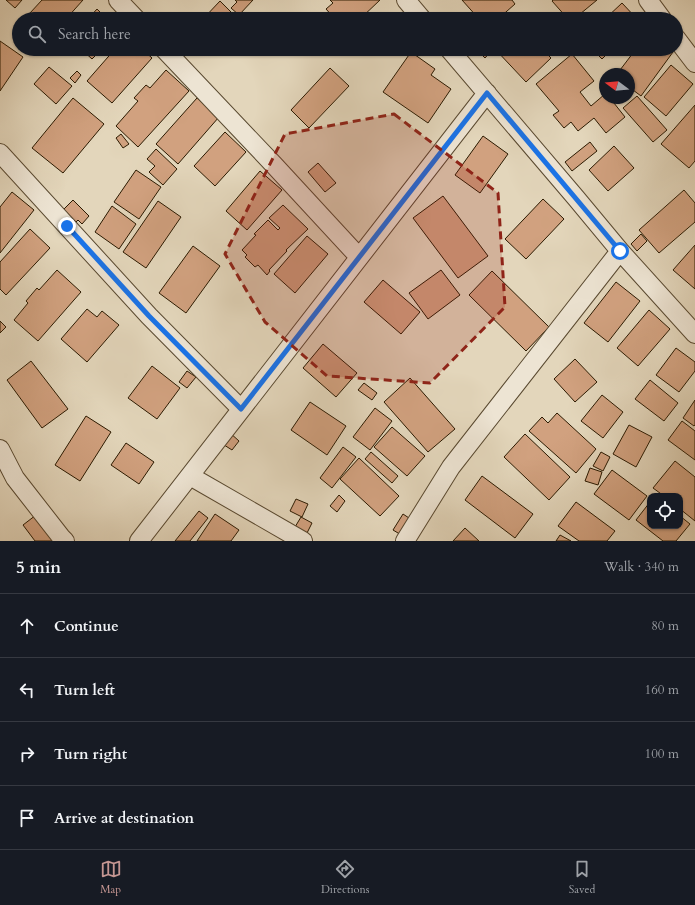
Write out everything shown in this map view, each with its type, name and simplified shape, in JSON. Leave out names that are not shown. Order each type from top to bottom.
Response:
[{"type":"street","points":[[118,0],[129,12]]},
{"type":"street","points":[[406,0],[416,12]]},
{"type":"street","points":[[648,0],[657,12]]},
{"type":"street","points":[[683,47],[695,63]]},
{"type":"street","points":[[171,56],[359,257]]},
{"type":"street","points":[[455,56],[620,251],[695,334]]},
{"type":"street","points":[[139,541],[487,93]]},
{"type":"street","points":[[0,153],[149,316],[241,409]]},
{"type":"street","points":[[405,541],[451,467],[620,251]]},
{"type":"street","points":[[0,449],[15,478],[65,541]]},
{"type":"street","points":[[190,476],[303,541]]},
{"type":"highlighted area","points":[[394,114],[498,193],[505,307],[430,383],[327,376],[265,322],[225,254],[285,134]]},
{"type":"building","points":[[6,0],[22,0],[15,8]]},
{"type":"building","points":[[42,0],[83,0],[72,12],[31,12]]},
{"type":"building","points":[[235,0],[253,0],[242,12],[236,12],[231,8],[237,2]]},
{"type":"building","points":[[330,0],[380,0],[367,12],[329,12],[326,9],[333,3]]},
{"type":"building","points":[[462,0],[512,0],[515,4],[506,12],[473,12]]},
{"type":"building","points":[[597,0],[582,12],[562,12],[552,1]]},
{"type":"building","points":[[220,1],[231,12],[210,12]]},
{"type":"building","points":[[622,3],[630,12],[612,12]]},
{"type":"building","points":[[0,41],[12,49],[12,56],[23,57],[0,91]]},
{"type":"building","points":[[109,56],[150,56],[152,58],[112,103],[87,81]]},
{"type":"building","points":[[408,56],[417,56],[435,69],[431,75],[451,89],[428,123],[383,92]]},
{"type":"building","points":[[502,56],[549,56],[551,58],[526,82]]},
{"type":"building","points":[[570,56],[574,56],[594,81],[580,92],[591,106],[599,99],[599,104],[615,104],[625,117],[606,133],[594,118],[578,131],[571,122],[564,128],[553,115],[559,111],[536,84]]},
{"type":"building","points":[[631,56],[670,56],[641,96],[635,92],[635,68],[622,68]]},
{"type":"building","points":[[671,65],[693,84],[666,116],[644,97]]},
{"type":"building","points":[[49,67],[72,86],[56,104],[34,84]]},
{"type":"building","points":[[330,68],[349,86],[309,128],[291,110]]},
{"type":"building","points":[[166,70],[189,91],[138,147],[116,126],[138,101],[134,98],[146,85],[150,88]]},
{"type":"building","points":[[77,71],[81,75],[75,83],[70,78]]},
{"type":"building","points":[[637,96],[667,130],[653,142],[623,108],[628,104],[635,104],[635,98]]},
{"type":"building","points":[[73,98],[104,124],[63,173],[32,148]]},
{"type":"building","points":[[197,98],[219,117],[178,164],[156,144]]},
{"type":"building","points":[[695,105],[695,161],[689,168],[661,144]]},
{"type":"building","points":[[225,132],[246,152],[215,186],[194,166]]},
{"type":"building","points":[[121,134],[129,144],[123,148],[116,138]]},
{"type":"building","points":[[483,136],[508,154],[480,193],[455,175]]},
{"type":"building","points":[[590,142],[597,151],[572,171],[565,162]]},
{"type":"building","points":[[614,146],[634,168],[608,191],[589,170]]},
{"type":"building","points":[[156,149],[177,169],[163,185],[149,172],[155,166],[147,159]]},
{"type":"building","points":[[318,163],[336,183],[325,192],[308,172]]},
{"type":"building","points":[[136,170],[161,187],[139,219],[114,202]]},
{"type":"building","points":[[260,171],[282,190],[247,230],[226,211]]},
{"type":"building","points":[[684,190],[695,203],[695,222],[659,253],[639,230]]},
{"type":"building","points":[[12,192],[34,210],[0,253],[0,207]]},
{"type":"building","points":[[443,196],[488,256],[458,278],[413,218]]},
{"type":"building","points":[[543,199],[564,219],[526,259],[505,239]]},
{"type":"building","points":[[73,200],[89,216],[82,224],[78,220],[75,223],[62,211]]},
{"type":"building","points":[[158,201],[181,217],[146,268],[123,252]]},
{"type":"building","points":[[283,205],[308,229],[286,250],[287,251],[269,270],[270,271],[267,275],[258,265],[255,267],[245,257],[247,255],[242,250],[256,235],[254,234],[268,220],[278,230],[280,228],[269,218]]},
{"type":"building","points":[[112,206],[136,224],[119,249],[95,232]]},
{"type":"building","points":[[30,229],[50,248],[6,295],[0,289],[0,262]]},
{"type":"building","points":[[641,234],[647,241],[637,251],[631,244]]},
{"type":"building","points":[[307,236],[328,254],[295,293],[274,274]]},
{"type":"building","points":[[695,245],[695,289],[673,270]]},
{"type":"building","points":[[193,246],[220,266],[186,313],[159,293]]},
{"type":"building","points":[[57,270],[81,292],[38,341],[14,320],[28,303],[26,301],[37,288],[39,290]]},
{"type":"building","points":[[441,270],[460,295],[428,319],[409,293]]},
{"type":"building","points":[[492,271],[549,327],[526,351],[469,295]]},
{"type":"building","points":[[383,280],[420,312],[401,334],[364,302]]},
{"type":"building","points":[[616,282],[640,301],[608,342],[584,323]]},
{"type":"building","points":[[87,309],[97,317],[102,311],[119,325],[87,362],[61,339]]},
{"type":"building","points":[[649,310],[670,329],[638,366],[617,348]]},
{"type":"building","points":[[0,321],[6,327],[0,333]]},
{"type":"building","points":[[323,344],[357,373],[336,397],[303,368]]},
{"type":"building","points":[[676,348],[695,362],[695,371],[679,392],[656,375]]},
{"type":"building","points":[[575,359],[597,382],[575,402],[554,379]]},
{"type":"building","points":[[31,361],[68,409],[42,428],[7,380]]},
{"type":"building","points":[[152,366],[180,388],[157,419],[128,398]]},
{"type":"building","points":[[187,371],[196,377],[187,388],[179,382]]},
{"type":"building","points":[[410,378],[455,429],[428,452],[384,402]]},
{"type":"building","points":[[650,380],[678,403],[664,421],[635,399]]},
{"type":"building","points":[[364,383],[377,393],[372,400],[358,390]]},
{"type":"building","points":[[602,395],[623,412],[603,438],[581,421]]},
{"type":"building","points":[[695,400],[695,425],[694,426],[683,418]]},
{"type":"building","points":[[310,402],[346,426],[327,455],[291,430]]},
{"type":"building","points":[[375,408],[392,421],[370,450],[353,437]]},
{"type":"building","points":[[557,413],[596,449],[576,473],[529,431],[542,417],[548,423]]},
{"type":"building","points":[[86,416],[111,432],[80,481],[55,465]]},
{"type":"building","points":[[682,421],[695,431],[695,460],[668,440]]},
{"type":"building","points":[[629,425],[652,437],[636,467],[613,454]]},
{"type":"building","points":[[392,427],[425,456],[407,476],[374,447]]},
{"type":"building","points":[[229,432],[239,441],[232,450],[221,443]]},
{"type":"building","points":[[525,434],[570,477],[549,500],[504,457]]},
{"type":"building","points":[[126,443],[154,462],[139,484],[111,465]]},
{"type":"building","points":[[343,447],[356,457],[332,488],[320,478]]},
{"type":"building","points":[[371,452],[398,476],[392,483],[365,459]]},
{"type":"building","points":[[601,452],[610,457],[603,471],[593,466]]},
{"type":"building","points":[[359,458],[399,496],[380,516],[340,479]]},
{"type":"building","points":[[675,461],[695,477],[695,521],[683,511],[683,493],[660,493],[653,488]]},
{"type":"building","points":[[590,468],[602,472],[598,485],[585,481]]},
{"type":"building","points":[[612,470],[647,496],[629,520],[594,494]]},
{"type":"building","points":[[482,476],[533,514],[515,538],[465,500]]},
{"type":"building","points":[[339,495],[345,501],[337,512],[330,506]]},
{"type":"building","points":[[296,499],[308,504],[302,517],[290,511]]},
{"type":"building","points":[[576,502],[615,531],[607,541],[579,541],[558,526]]},
{"type":"building","points":[[647,506],[647,529],[636,520]]},
{"type":"building","points":[[199,511],[208,518],[190,541],[175,541]]},
{"type":"building","points":[[215,514],[239,530],[231,541],[197,541]]},
{"type":"building","points":[[403,514],[412,520],[403,536],[393,530]]},
{"type":"building","points":[[36,515],[56,541],[35,541],[23,525]]},
{"type":"building","points":[[301,517],[312,523],[307,533],[295,527]]},
{"type":"building","points":[[683,518],[690,524],[676,541],[663,541],[648,529],[683,529]]},
{"type":"building","points":[[465,528],[479,541],[453,541]]},
{"type":"building","points":[[560,535],[571,541],[556,541]]},
{"type":"route","points":[[67,226],[149,316],[241,409],[487,93],[620,251]]}]
